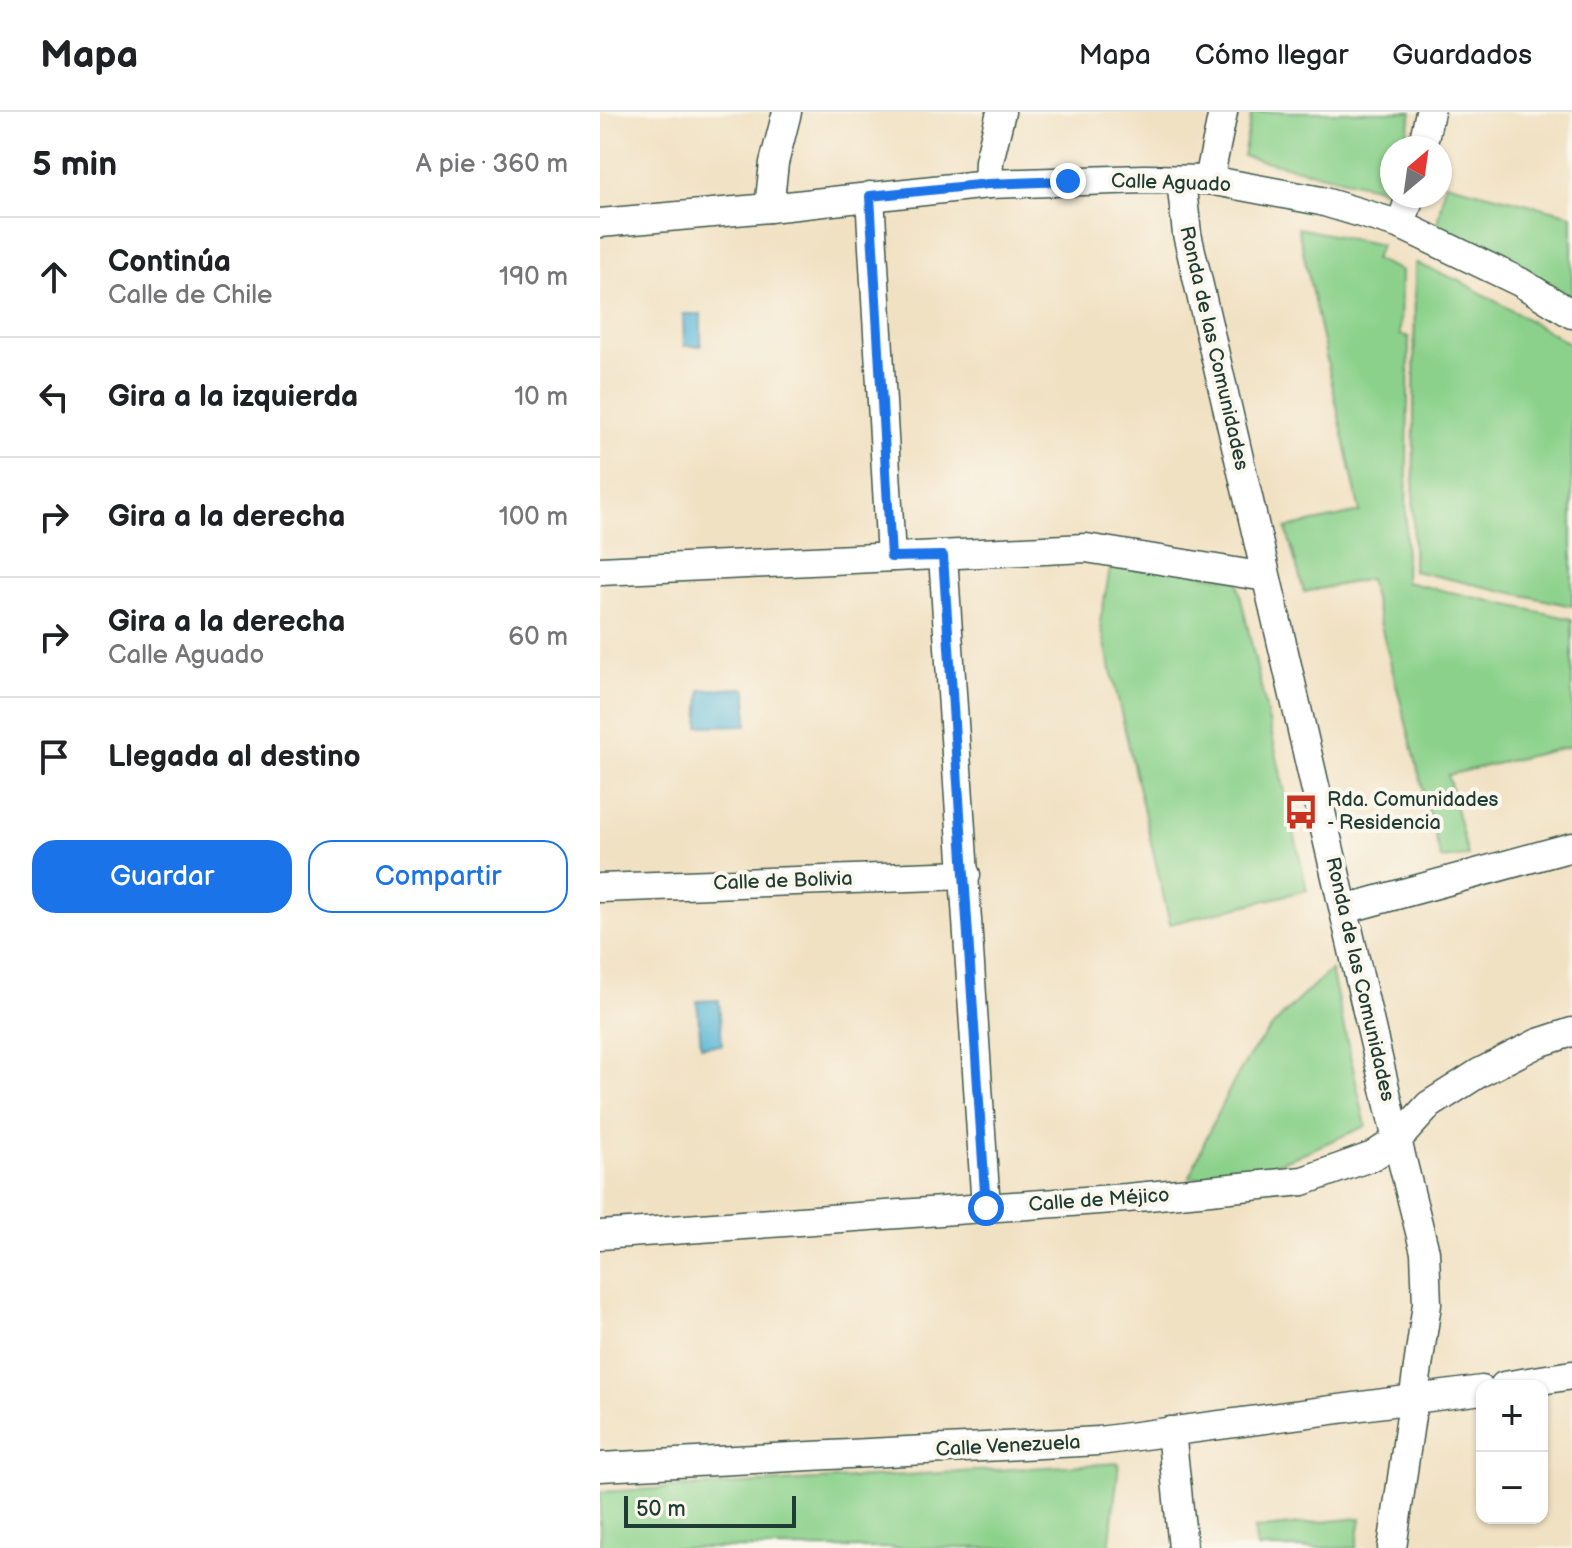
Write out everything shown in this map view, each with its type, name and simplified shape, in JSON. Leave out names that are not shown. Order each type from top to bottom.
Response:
[{"type":"street","points":[[769,208],[774,163],[787,112]]},
{"type":"street","points":[[988,184],[989,161],[1001,112]]},
{"type":"street","points":[[1209,180],[1223,112]]},
{"type":"street","points":[[1425,136],[1430,112]]},
{"type":"street","name":"Ronda de las Comunidades","points":[[1181,180],[1187,234],[1425,1252],[1427,1304],[1392,1548]]},
{"type":"street","name":"Calle Aguado","points":[[600,223],[988,184],[1209,180],[1321,201],[1401,225],[1520,282],[1572,314]]},
{"type":"street","points":[[870,196],[891,557]]},
{"type":"street","points":[[1401,225],[1406,208]]},
{"type":"street","points":[[600,571],[1086,548],[1266,577]]},
{"type":"street","points":[[943,556],[986,1208]]},
{"type":"street","points":[[1345,909],[1572,847]]},
{"type":"street","name":"Calle de Bolivia","points":[[600,888],[966,875]]},
{"type":"street","name":"Calle de Méjico","points":[[600,1235],[1127,1198],[1303,1181],[1373,1156],[1397,1140],[1429,1105],[1479,1073],[1538,1043],[1572,1032]]},
{"type":"street","points":[[1541,1380],[1572,1375]]},
{"type":"street","name":"Calle Venezuela","points":[[600,1467],[1099,1441],[1476,1391]]},
{"type":"street","points":[[1171,1431],[1183,1548]]},
{"type":"green space","points":[[1252,112],[1412,112],[1407,136],[1380,136],[1380,188],[1243,156]]},
{"type":"green space","points":[[1452,185],[1572,215],[1572,301],[1436,230],[1440,208],[1452,208]]},
{"type":"green space","points":[[1298,228],[1381,245],[1374,259],[1401,271],[1400,335],[1409,337],[1405,582],[1572,619],[1572,746],[1448,775],[1468,856],[1441,859],[1369,579],[1304,592],[1286,528],[1360,512]]},
{"type":"green space","points":[[1415,263],[1460,281],[1572,345],[1572,606],[1413,571]]},
{"type":"green space","points":[[1112,559],[1237,580],[1307,890],[1170,924],[1100,622]]},
{"type":"green space","points":[[1331,970],[1366,1126],[1292,1158],[1229,1177],[1189,1178],[1220,1107],[1252,1053],[1283,1015]]},
{"type":"green space","points":[[1119,1463],[1109,1548],[600,1548],[600,1492]]},
{"type":"green space","points":[[1361,1518],[1356,1548],[1257,1548],[1254,1529]]},
{"type":"water","points":[[683,314],[701,314],[701,346],[684,346]]},
{"type":"water","points":[[744,688],[747,691],[747,725],[699,726],[701,690]]},
{"type":"water","points":[[719,1000],[722,1045],[701,1046],[697,1001]]},
{"type":"place","name":"Rda. Comunidades - Residencia","points":[[1301,812]]},
{"type":"route","points":[[986,1208],[943,556],[891,557],[870,196],[988,184],[1068,181]]}]
